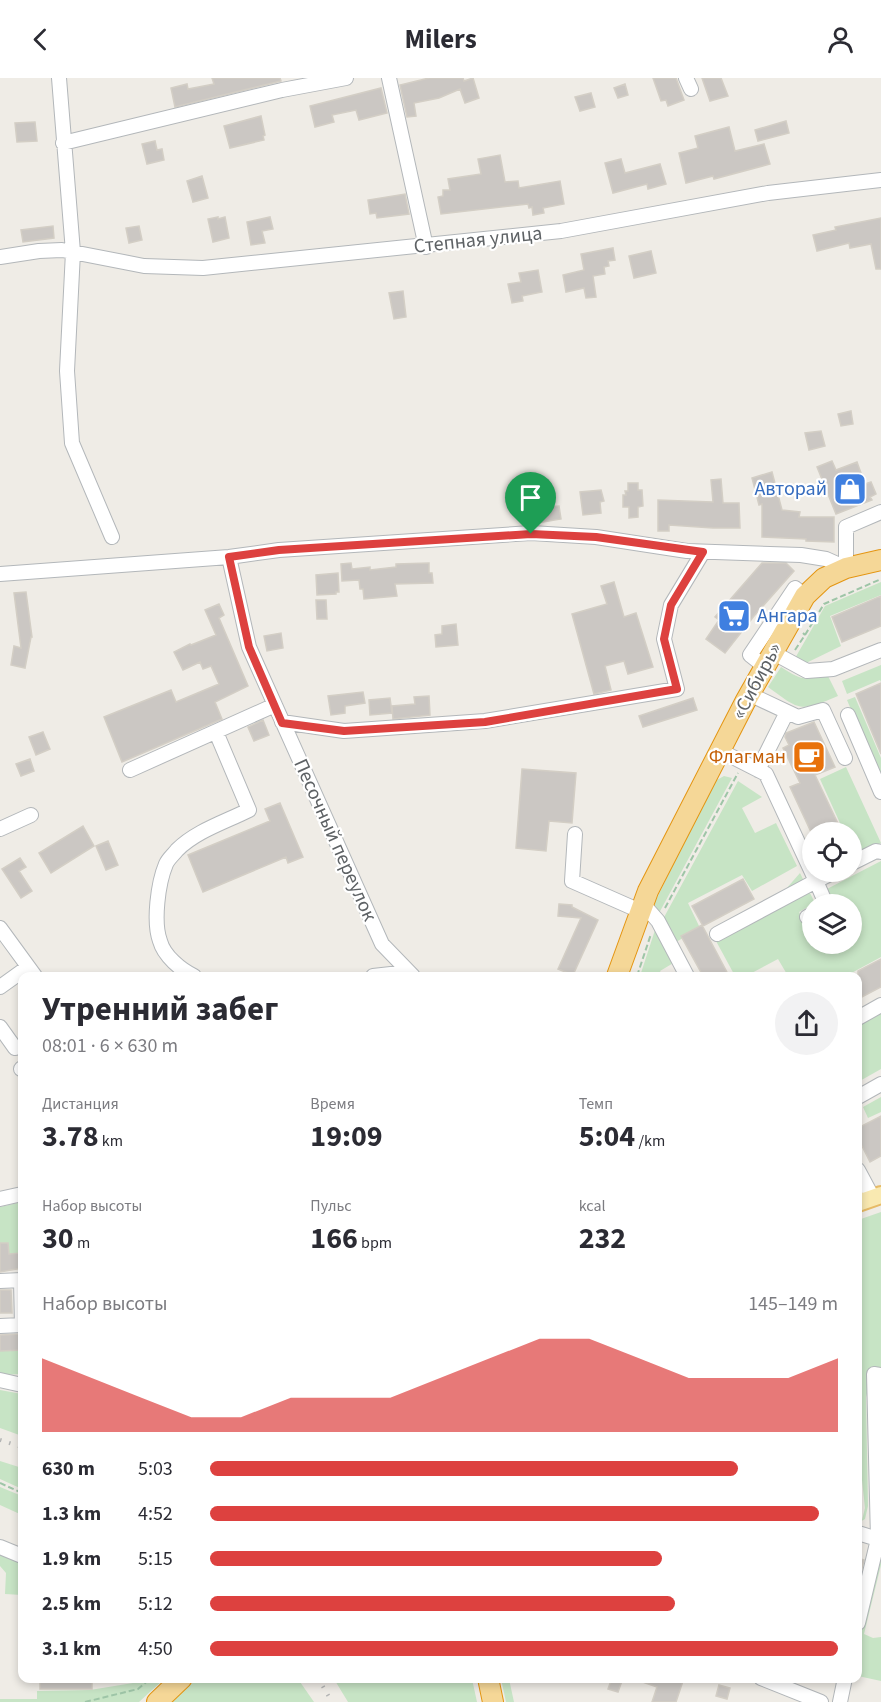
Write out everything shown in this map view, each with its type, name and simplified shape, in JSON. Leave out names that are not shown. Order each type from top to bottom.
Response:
[{"type":"highway","name":"«Сибирь»","points":[[618,972],[642,908],[685,818],[768,659],[806,596],[824,578],[846,568],[881,560]]},
{"type":"highway","points":[[157,1702],[177,1683]]},
{"type":"highway","points":[[489,1683],[493,1702]]},
{"type":"street","points":[[59,78],[73,252],[67,371],[72,443],[112,537]]},
{"type":"street","points":[[63,143],[282,90],[346,78]]},
{"type":"street","points":[[389,78],[426,247]]},
{"type":"street","name":"Степная улица","points":[[0,257],[51,249],[144,266],[202,268],[426,247],[561,231],[768,193],[881,180]]},
{"type":"street","points":[[0,574],[229,557],[279,550],[531,534],[596,537],[703,552],[801,555],[826,559],[846,568],[846,527],[881,512]]},
{"type":"street","points":[[282,723],[344,731],[485,722],[677,689],[664,639],[671,605],[703,552]]},
{"type":"street","name":"Песочный переулок","points":[[229,557],[249,647],[382,944],[409,972]]},
{"type":"street","points":[[768,659],[807,671],[833,669],[881,650]]},
{"type":"street","points":[[749,694],[798,717],[823,710],[845,758]]},
{"type":"street","points":[[130,770],[275,705]]},
{"type":"street","points":[[758,770],[787,712]]},
{"type":"street","points":[[848,715],[881,792]]},
{"type":"street","points":[[188,972],[172,961],[160,944],[157,932],[158,901],[166,863],[193,837],[249,810],[216,732]]},
{"type":"street","points":[[721,751],[766,774],[802,851]]},
{"type":"street","points":[[0,829],[31,815]]},
{"type":"street","points":[[574,834],[572,881],[642,908],[658,921],[685,972]]},
{"type":"street","points":[[862,858],[876,851],[881,852]]},
{"type":"street","points":[[717,934],[814,882]]},
{"type":"street","points":[[0,928],[31,972]]},
{"type":"street","points":[[0,987],[18,978]]},
{"type":"street","points":[[862,1016],[881,1005]]},
{"type":"street","points":[[0,1027],[15,1048]]},
{"type":"street","points":[[862,1095],[881,1084]]},
{"type":"street","points":[[862,1179],[871,1198]]},
{"type":"street","points":[[0,1199],[18,1195]]},
{"type":"street","points":[[0,1281],[18,1280]]},
{"type":"street","points":[[0,1326],[18,1325]]},
{"type":"street","points":[[862,1607],[879,1540],[877,1375]]},
{"type":"street","points":[[0,1380],[18,1383]]},
{"type":"street","points":[[862,1534],[879,1540]]},
{"type":"street","points":[[0,1547],[18,1554]]},
{"type":"street","points":[[774,1683],[821,1702]]},
{"type":"street","points":[[840,1702],[844,1683]]},
{"type":"path","points":[[806,634],[824,604],[881,579]]},
{"type":"path","points":[[638,972],[653,928]]},
{"type":"path","points":[[0,1484],[18,1491]]},
{"type":"path","points":[[86,1702],[138,1689],[145,1683]]},
{"type":"green space","points":[[881,582],[881,595],[830,616],[841,646],[802,665],[794,660],[825,606]]},
{"type":"green space","points":[[881,665],[881,682],[880,680],[847,694],[842,681]]},
{"type":"green space","points":[[781,667],[803,678],[827,674],[838,696],[807,707],[794,705],[768,687]]},
{"type":"green space","points":[[855,697],[881,758],[881,782],[847,700]]},
{"type":"green space","points":[[846,767],[881,843],[862,851],[862,822],[839,822],[820,779]]},
{"type":"green space","points":[[724,776],[732,778],[658,915],[655,902],[715,781]]},
{"type":"green space","points":[[738,781],[762,797],[742,808],[755,833],[776,823],[797,866],[752,891],[742,875],[688,903],[700,928],[676,942],[662,921]]},
{"type":"green space","points":[[881,861],[881,957],[853,972],[786,972],[778,959],[754,972],[733,972],[716,941],[764,914],[800,873],[802,882],[804,882],[810,894],[802,894],[802,910],[799,912],[802,917],[802,954],[862,954],[862,894],[827,894],[825,890],[840,882],[862,882],[862,871]]},
{"type":"green space","points":[[656,927],[675,962],[661,972],[641,972]]},
{"type":"green space","points":[[881,1011],[881,1069],[862,1080],[862,1022]]},
{"type":"green space","points":[[881,1097],[881,1112],[868,1118],[863,1107]]},
{"type":"green space","points":[[18,1203],[18,1253],[0,1255],[0,1207]]},
{"type":"green space","points":[[881,1212],[881,1368],[875,1368],[866,1397],[868,1506],[865,1519],[862,1521],[865,1508],[862,1480],[862,1219]]},
{"type":"green space","points":[[18,1350],[18,1374],[0,1375],[0,1351]]},
{"type":"green space","points":[[0,1390],[18,1393],[18,1435],[0,1428]]},
{"type":"green space","points":[[0,1461],[18,1467],[18,1487],[0,1479]]},
{"type":"green space","points":[[0,1487],[18,1494],[18,1513],[0,1505]]},
{"type":"green space","points":[[0,1551],[18,1558],[18,1595],[5,1594],[6,1573],[0,1566]]},
{"type":"green space","points":[[881,1555],[881,1565],[864,1634],[873,1638],[881,1637],[881,1681],[862,1677],[862,1630],[877,1562]]},
{"type":"green space","points":[[133,1683],[160,1683],[139,1702],[0,1702],[0,1699],[37,1699],[37,1691],[90,1690]]},
{"type":"green space","points":[[192,1683],[301,1683],[314,1702],[171,1702]]},
{"type":"green space","points":[[336,1683],[473,1683],[477,1702],[348,1702]]},
{"type":"green space","points":[[502,1683],[510,1683],[514,1702],[506,1702]]},
{"type":"building","points":[[212,78],[280,78],[281,81],[175,107],[171,88],[187,84],[188,89],[214,84]]},
{"type":"building","points":[[429,78],[463,78],[464,81],[473,78],[479,98],[465,103],[460,89],[439,98],[414,103],[416,116],[407,117],[400,85]]},
{"type":"building","points":[[653,78],[676,78],[684,100],[668,106],[666,100],[661,101]]},
{"type":"building","points":[[702,78],[721,78],[728,96],[710,101]]},
{"type":"building","points":[[625,84],[628,95],[618,98],[614,88]]},
{"type":"building","points":[[381,88],[387,113],[359,120],[356,110],[332,115],[334,122],[315,127],[310,106]]},
{"type":"building","points":[[591,93],[595,107],[580,111],[575,97]]},
{"type":"building","points":[[261,116],[264,140],[230,148],[224,126]]},
{"type":"building","points":[[786,121],[789,133],[758,141],[755,130]]},
{"type":"building","points":[[35,122],[37,141],[17,142],[15,123]]},
{"type":"building","points":[[729,127],[735,151],[764,144],[770,164],[714,179],[713,176],[686,183],[679,153],[698,148],[695,136]]},
{"type":"building","points":[[155,141],[157,150],[162,149],[164,160],[147,164],[142,144]]},
{"type":"building","points":[[500,155],[505,182],[518,181],[519,188],[560,181],[564,204],[543,208],[544,213],[533,215],[532,207],[529,208],[528,204],[441,214],[438,197],[443,196],[443,190],[450,190],[448,179],[481,174],[478,159]]},
{"type":"building","points":[[621,159],[625,173],[660,164],[666,184],[648,189],[647,184],[613,193],[605,163]]},
{"type":"building","points":[[202,176],[208,198],[193,202],[187,181]]},
{"type":"building","points":[[405,194],[409,214],[377,218],[376,213],[370,214],[368,200]]},
{"type":"building","points":[[218,217],[218,219],[225,217],[229,238],[213,242],[208,219]]},
{"type":"building","points":[[270,217],[273,229],[262,231],[265,243],[251,245],[247,222]]},
{"type":"building","points":[[881,218],[881,269],[876,269],[871,244],[850,248],[849,243],[817,251],[813,235],[836,230],[835,227]]},
{"type":"building","points":[[53,226],[54,238],[23,242],[21,230]]},
{"type":"building","points":[[139,226],[142,240],[129,243],[126,228]]},
{"type":"building","points":[[613,248],[615,260],[608,261],[609,266],[604,267],[605,274],[593,276],[596,297],[586,298],[584,288],[566,292],[563,275],[584,270],[581,254]]},
{"type":"building","points":[[651,251],[656,273],[634,278],[629,256]]},
{"type":"building","points":[[538,270],[542,292],[522,296],[523,301],[512,303],[508,284],[521,282],[519,273]]},
{"type":"building","points":[[403,291],[406,317],[394,319],[389,293]]},
{"type":"building","points":[[851,411],[853,424],[841,426],[838,414]]},
{"type":"building","points":[[821,431],[825,446],[809,450],[805,433]]},
{"type":"building","name":"Авторай","points":[[832,461],[836,470],[857,462],[865,484],[871,482],[876,494],[870,497],[872,500],[836,514],[817,467]]},
{"type":"building","points":[[772,472],[782,510],[800,512],[799,517],[834,517],[834,542],[762,537],[762,504],[759,505],[752,478]]},
{"type":"building","points":[[721,479],[723,503],[739,503],[740,528],[669,525],[669,531],[658,531],[658,500],[713,502],[711,480]]},
{"type":"building","points":[[628,483],[638,483],[638,490],[642,490],[643,506],[638,507],[638,517],[629,518],[629,507],[623,507],[623,495],[626,495],[625,491],[628,491]]},
{"type":"building","points":[[601,490],[604,501],[600,502],[601,513],[583,515],[580,492]]},
{"type":"building","points":[[559,506],[561,519],[538,523],[536,508]]},
{"type":"building","points":[[351,563],[352,569],[370,567],[370,570],[396,567],[396,564],[429,563],[429,573],[432,573],[433,583],[395,584],[397,596],[364,599],[359,580],[342,581],[341,564]]},
{"type":"building","points":[[762,563],[786,563],[794,571],[725,653],[706,639],[719,620],[715,617]]},
{"type":"building","points":[[338,573],[339,592],[317,595],[316,575]]},
{"type":"building","points":[[614,582],[624,617],[636,613],[653,667],[628,674],[624,661],[605,666],[611,690],[594,694],[572,614],[607,604],[601,586]]},
{"type":"building","points":[[26,592],[32,637],[25,668],[11,665],[14,646],[21,648],[14,593]]},
{"type":"building","points":[[881,596],[881,626],[842,642],[832,617]]},
{"type":"building","points":[[316,600],[326,600],[327,619],[317,619]]},
{"type":"building","points":[[219,604],[224,615],[219,618],[248,686],[215,702],[222,719],[122,762],[104,717],[171,690],[176,702],[219,684],[211,666],[203,669],[200,662],[183,670],[174,652],[216,635],[205,610]]},
{"type":"building","points":[[456,624],[458,645],[436,647],[435,635],[442,634],[442,626]]},
{"type":"building","points":[[281,633],[283,648],[267,651],[264,636]]},
{"type":"building","points":[[881,683],[881,754],[856,694]]},
{"type":"building","points":[[363,692],[365,703],[345,706],[345,713],[331,715],[328,696]]},
{"type":"building","points":[[429,696],[430,715],[393,719],[392,706],[415,704],[414,697]]},
{"type":"building","points":[[390,698],[392,713],[370,715],[369,700]]},
{"type":"building","points":[[693,698],[697,710],[643,727],[639,716]]},
{"type":"building","points":[[263,720],[269,735],[254,741],[248,727]]},
{"type":"building","points":[[814,722],[835,767],[815,775],[837,822],[806,822],[790,787],[800,783],[783,748],[789,745],[785,737],[786,733]]},
{"type":"building","points":[[43,732],[50,749],[36,755],[29,737]]},
{"type":"building","points":[[30,759],[34,771],[21,776],[16,764]]},
{"type":"building","points":[[522,769],[576,773],[572,823],[549,821],[546,851],[516,848]]},
{"type":"building","points":[[280,803],[303,857],[288,863],[286,857],[203,892],[188,855],[270,821],[265,809]]},
{"type":"building","points":[[83,826],[94,846],[51,873],[39,853]]},
{"type":"building","points":[[108,841],[118,865],[106,870],[96,846]]},
{"type":"building","points":[[20,858],[26,867],[19,871],[32,891],[21,898],[2,869]]},
{"type":"building","points":[[743,879],[754,899],[703,926],[692,906]]},
{"type":"building","points":[[559,904],[572,905],[598,920],[574,972],[558,969],[581,918],[558,916]]},
{"type":"building","points":[[702,925],[727,972],[701,972],[681,936]]},
{"type":"building","points":[[881,959],[881,987],[862,997],[862,972],[858,971]]},
{"type":"building","points":[[881,1116],[881,1156],[870,1162],[862,1146],[862,1126]]},
{"type":"building","points":[[0,1243],[8,1243],[9,1254],[18,1253],[18,1269],[0,1272]]},
{"type":"building","points":[[0,1290],[11,1290],[12,1313],[0,1313]]},
{"type":"building","points":[[18,1334],[18,1350],[0,1351],[0,1335]]},
{"type":"building","points":[[40,1683],[92,1683],[92,1689],[40,1689]]},
{"type":"building","points":[[610,1683],[621,1683],[618,1692],[608,1689]]},
{"type":"building","points":[[646,1683],[682,1683],[676,1702],[652,1702],[657,1687]]},
{"type":"building","points":[[719,1685],[730,1688],[727,1699],[716,1696]]},
{"type":"railway","points":[[0,1440],[18,1446]]},
{"type":"railway","points":[[321,1683],[332,1702]]},
{"type":"place","name":"Авторай","points":[[850,489]]},
{"type":"place","name":"Ангара","points":[[734,616]]},
{"type":"place","name":"Флагман","points":[[809,757]]},
{"type":"route","points":[[531,534],[596,537],[703,552],[671,605],[664,639],[677,689],[485,722],[344,731],[282,723],[249,647],[229,557],[279,550],[531,534]]}]
